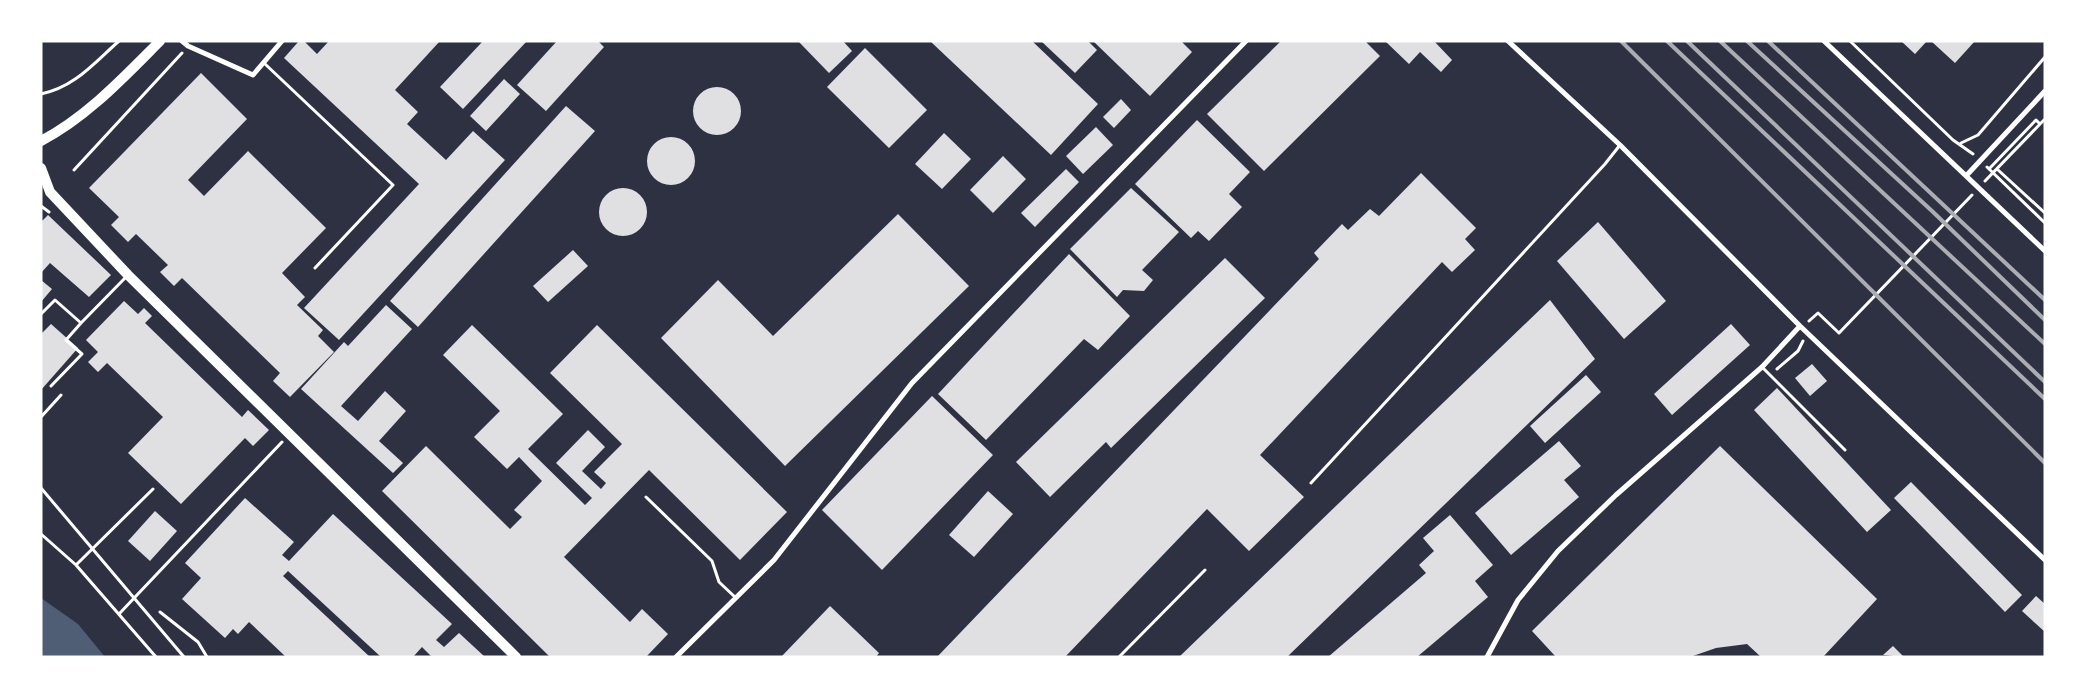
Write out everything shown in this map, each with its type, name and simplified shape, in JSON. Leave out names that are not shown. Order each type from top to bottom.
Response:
[{"type":"main road","points":[[41,141],[64,130],[115,86],[160,41]]},
{"type":"main road","points":[[41,168],[50,192],[128,275],[516,657]]},
{"type":"street","points":[[182,41],[188,46],[253,75],[282,41]]},
{"type":"street","points":[[676,657],[774,560],[912,383],[1246,41]]},
{"type":"street","points":[[1508,41],[1620,145],[1800,326],[2045,560]]},
{"type":"street","points":[[1824,41],[2045,251]]},
{"type":"street","points":[[1966,176],[2045,91]]},
{"type":"street","points":[[1487,657],[1518,600],[1558,551],[1616,495],[1762,367],[1800,326]]},
{"type":"lane","points":[[264,63],[393,185],[315,268]]},
{"type":"lane","points":[[1311,484],[1605,164],[1620,145]]},
{"type":"lane","points":[[51,386],[82,354],[66,340],[128,275]]},
{"type":"lane","points":[[41,314],[55,300],[81,323]]},
{"type":"lane","points":[[1762,367],[1845,450]]},
{"type":"lane","points":[[646,497],[712,560],[719,582],[736,598]]},
{"type":"lane","points":[[1119,657],[1205,570]]},
{"type":"path","points":[[41,94],[59,90],[75,80],[119,41]]},
{"type":"path","points":[[1850,41],[1954,140],[1961,143],[2044,220]]},
{"type":"path","points":[[74,170],[188,46]]},
{"type":"path","points":[[1961,143],[1978,135],[2045,57]]},
{"type":"path","points":[[1984,184],[2045,119]]},
{"type":"path","points":[[1989,169],[2036,120],[2040,124]]},
{"type":"path","points":[[1997,169],[2045,213]]},
{"type":"path","points":[[1770,375],[1798,351],[1807,332],[1809,321],[1818,313],[1839,333],[1977,191]]},
{"type":"path","points":[[41,417],[61,395]]},
{"type":"path","points":[[119,614],[282,442]]},
{"type":"path","points":[[41,488],[94,547],[184,657]]},
{"type":"path","points":[[76,565],[153,489]]},
{"type":"path","points":[[41,534],[76,565],[156,657]]},
{"type":"path","points":[[160,612],[198,642],[207,657]]},
{"type":"water","points":[[41,598],[78,624],[105,657],[41,657]]},
{"type":"building","points":[[299,41],[304,41],[317,54],[329,41],[440,41],[395,90],[418,112],[407,124],[446,160],[473,131],[505,160],[339,340],[304,308],[419,184],[284,58]]},
{"type":"building","points":[[483,41],[527,41],[463,109],[440,87]]},
{"type":"building","points":[[557,41],[598,41],[604,47],[546,111],[517,85]]},
{"type":"building","points":[[798,41],[843,41],[852,51],[829,73]]},
{"type":"building","points":[[930,41],[1032,41],[1098,104],[1051,155]]},
{"type":"building","points":[[1041,41],[1088,41],[1097,50],[1075,73]]},
{"type":"building","points":[[1093,41],[1181,41],[1192,52],[1150,96]]},
{"type":"building","points":[[1281,41],[1365,41],[1380,56],[1264,171],[1207,114]]},
{"type":"building","points":[[1385,41],[1434,41],[1452,60],[1441,72],[1420,52],[1409,64]]},
{"type":"building","points":[[1901,41],[1927,41],[1915,54]]},
{"type":"building","points":[[1931,41],[1975,41],[1955,63]]},
{"type":"building","points":[[865,48],[927,110],[889,148],[827,87]]},
{"type":"building","points":[[201,73],[247,119],[188,180],[204,196],[248,151],[326,228],[282,273],[305,297],[297,305],[323,330],[318,336],[334,352],[290,397],[273,381],[280,373],[182,278],[174,286],[160,272],[168,265],[136,234],[128,242],[111,225],[119,217],[89,188]]},
{"type":"building","points":[[504,79],[520,94],[486,131],[470,116]]},
{"type":"building","points":[[712,87],[722,87],[734,94],[741,106],[741,116],[734,128],[722,135],[712,135],[704,131],[697,124],[693,116],[693,106],[697,98],[704,91]]},
{"type":"building","points":[[1121,99],[1131,110],[1114,128],[1103,117]]},
{"type":"building","points":[[566,106],[595,131],[418,327],[390,301]]},
{"type":"building","points":[[1197,120],[1250,172],[1229,194],[1242,207],[1209,241],[1198,231],[1191,238],[1135,184]]},
{"type":"building","points":[[1096,127],[1113,145],[1083,174],[1066,156]]},
{"type":"building","points":[[944,133],[971,159],[942,189],[915,164]]},
{"type":"building","points":[[666,137],[676,137],[688,144],[695,156],[695,166],[688,178],[676,185],[666,185],[658,181],[651,174],[647,166],[647,156],[651,148],[658,141]]},
{"type":"building","points":[[1003,156],[1026,179],[993,213],[970,190]]},
{"type":"building","points":[[1066,169],[1079,182],[1035,227],[1021,213]]},
{"type":"building","points":[[1421,173],[1476,228],[1465,239],[1475,250],[1452,272],[1442,262],[1260,455],[1304,497],[1249,551],[1207,509],[1065,657],[937,657],[1319,259],[1314,253],[1342,224],[1348,230],[1370,209],[1379,216]]},
{"type":"building","points":[[618,188],[628,188],[637,192],[643,198],[647,212],[643,226],[637,232],[628,236],[618,236],[609,232],[603,226],[599,217],[599,207],[603,198],[609,192]]},
{"type":"building","points":[[1131,188],[1179,232],[1142,270],[1153,280],[1144,291],[1123,290],[1117,297],[1070,249]]},
{"type":"building","points":[[898,214],[969,286],[785,466],[661,338],[718,280],[773,336]]},
{"type":"building","points":[[48,215],[111,275],[89,297],[50,263],[41,273],[41,222]]},
{"type":"building","points":[[1598,222],[1666,301],[1624,339],[1557,261]]},
{"type":"building","points":[[573,250],[588,266],[548,302],[533,286]]},
{"type":"building","points":[[1069,254],[1130,316],[1098,350],[1084,339],[986,440],[938,394]]},
{"type":"building","points":[[1225,258],[1265,298],[1111,448],[1106,442],[1050,497],[1016,462]]},
{"type":"building","points":[[41,280],[52,289],[41,302]]},
{"type":"building","points":[[1550,300],[1595,359],[1287,657],[1179,657]]},
{"type":"building","points":[[124,301],[138,314],[144,308],[152,316],[145,323],[242,417],[248,410],[269,430],[253,446],[245,438],[181,504],[128,453],[163,417],[107,363],[98,372],[88,362],[98,352],[86,340]]},
{"type":"building","points":[[386,305],[412,329],[341,406],[358,421],[385,391],[406,411],[379,441],[403,463],[393,473],[301,389],[344,342],[348,346]]},
{"type":"building","points":[[51,324],[78,348],[41,390],[41,334]]},
{"type":"building","points":[[1731,324],[1750,345],[1672,415],[1654,394]]},
{"type":"building","points":[[472,325],[563,414],[528,449],[585,505],[592,498],[556,463],[588,430],[605,447],[582,471],[601,489],[606,483],[594,472],[622,444],[550,373],[597,325],[787,512],[740,560],[649,470],[564,557],[630,622],[642,609],[668,634],[646,657],[550,657],[382,491],[426,446],[510,529],[522,517],[514,510],[542,481],[519,457],[507,469],[474,437],[500,411],[443,355]]},
{"type":"building","points":[[1812,364],[1827,381],[1810,396],[1795,378]]},
{"type":"building","points":[[1586,375],[1601,392],[1545,443],[1530,426]]},
{"type":"building","points":[[1777,388],[1891,510],[1867,532],[1754,410]]},
{"type":"building","points":[[932,396],[993,455],[882,570],[822,510]]},
{"type":"building","points":[[1559,441],[1581,466],[1564,480],[1579,497],[1511,555],[1475,513]]},
{"type":"building","points":[[1720,446],[1877,599],[1823,657],[1761,657],[1747,644],[1716,648],[1690,657],[1556,657],[1532,631]]},
{"type":"building","points":[[1911,482],[2022,595],[2005,612],[1894,498]]},
{"type":"building","points":[[988,491],[1013,514],[974,557],[949,535]]},
{"type":"building","points":[[245,498],[294,542],[282,555],[289,561],[333,514],[452,624],[436,640],[444,647],[459,633],[485,657],[432,657],[422,647],[413,657],[381,657],[288,571],[283,576],[370,657],[286,657],[249,622],[238,634],[233,629],[225,638],[182,599],[201,578],[185,563]]},
{"type":"building","points":[[155,511],[177,531],[150,561],[128,541]]},
{"type":"building","points":[[1450,515],[1493,565],[1475,581],[1488,597],[1417,657],[1328,657],[1426,573],[1419,565],[1434,551],[1423,538]]},
{"type":"building","points":[[2036,596],[2045,604],[2045,632],[2022,611]]},
{"type":"building","points":[[830,606],[879,653],[876,657],[781,657]]},
{"type":"building","points":[[1893,646],[1904,657],[1883,655]]},
{"type":"railway","points":[[1621,41],[2045,463]]},
{"type":"railway","points":[[1667,41],[2045,399]]},
{"type":"railway","points":[[1687,41],[2045,382]]},
{"type":"railway","points":[[1720,41],[2045,344]]},
{"type":"railway","points":[[1747,41],[1932,211],[2045,320]]},
{"type":"railway","points":[[1768,41],[2045,300]]}]
